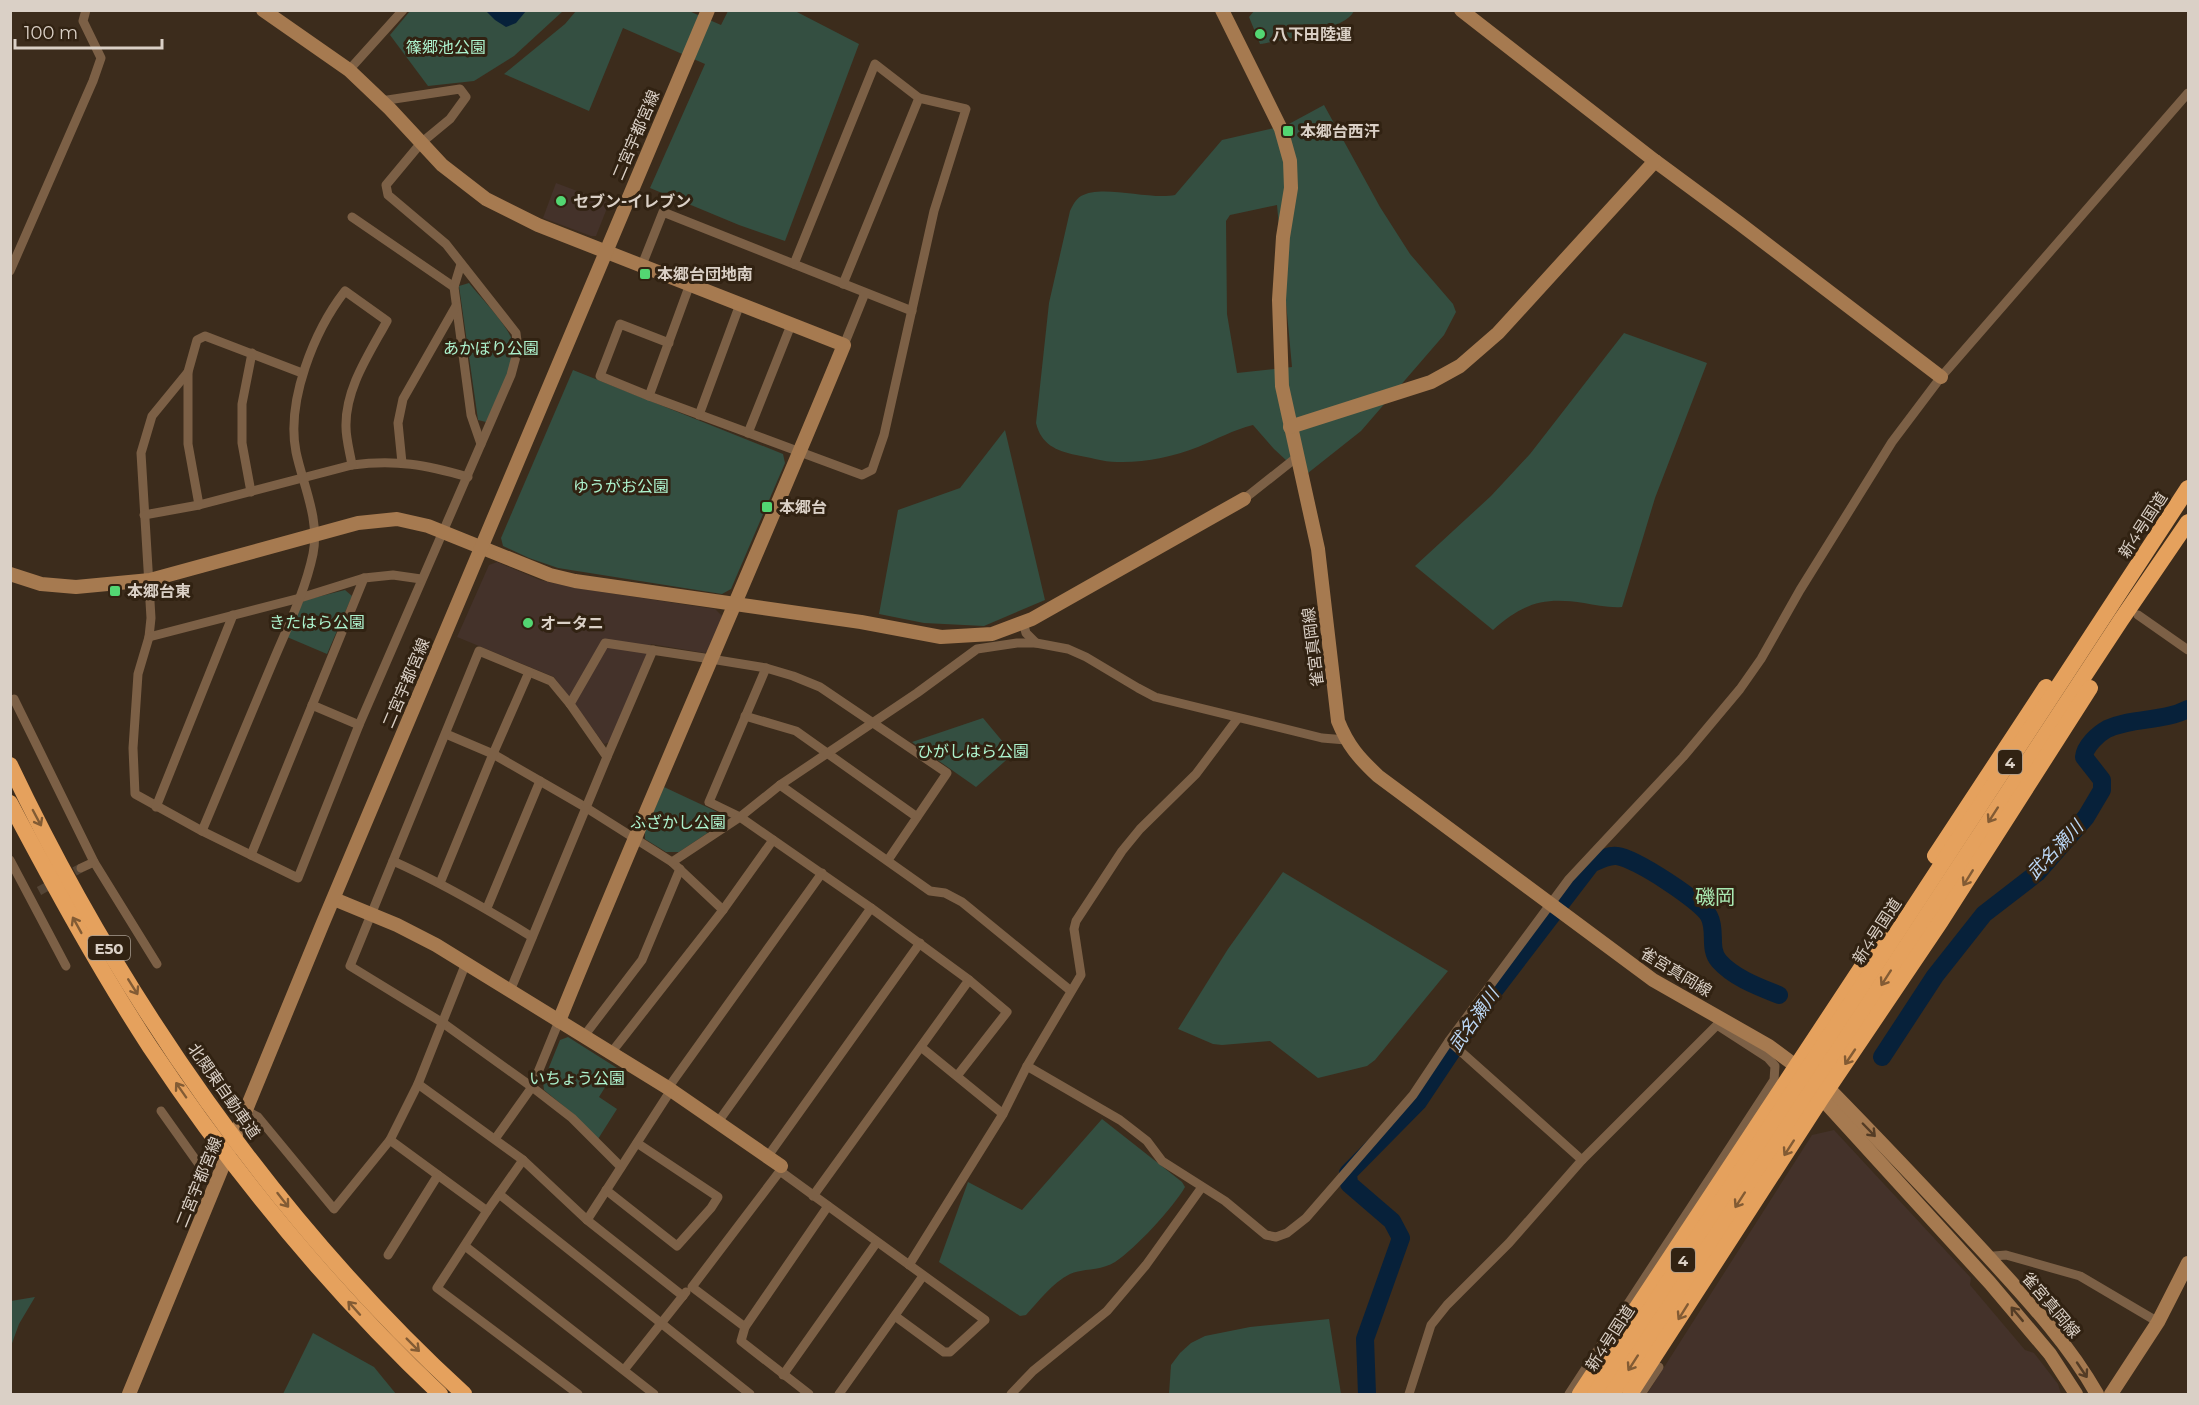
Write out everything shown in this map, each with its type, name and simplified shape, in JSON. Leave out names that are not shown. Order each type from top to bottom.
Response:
[{"type":"highway","name":"新4号国道","points":[[1842,1031],[2186,492]]},
{"type":"highway","points":[[1580,1395],[2016,731],[2116,585],[2186,492]]},
{"type":"highway","name":"新4号国道","points":[[1595,1395],[2114,629],[2188,524]]},
{"type":"highway","points":[[1630,1395],[1825,1094],[1941,921],[2138,615],[2188,524]]},
{"type":"highway","name":"北関東自動車道","points":[[10,765],[60,862],[109,948],[162,1034],[222,1122],[320,1246],[367,1298],[464,1395]]},
{"type":"highway","name":"E50","points":[[10,803],[94,956],[150,1046],[214,1138],[309,1258],[440,1395]]},
{"type":"highway","name":"新4号国道","points":[[1612,1395],[1777,1129]]},
{"type":"street","points":[[10,271],[101,58],[83,21],[86,10]]},
{"type":"street","points":[[263,10],[349,70],[442,165],[493,204],[538,225],[844,345]]},
{"type":"street","points":[[349,70],[403,10]]},
{"type":"street","name":"二宮宇都宮線","points":[[129,1395],[245,1110],[605,250],[708,10]]},
{"type":"street","name":"雀宮真岡線","points":[[1222,10],[1281,129],[1290,161],[1291,188],[1283,237],[1279,311],[1282,386],[1318,549],[1338,721],[1346,741],[1378,776],[1551,902],[1653,980],[1720,1022],[1769,1046],[1795,1066],[1909,1171],[1989,1258],[2031,1304],[2063,1344],[2096,1394]]},
{"type":"street","points":[[1461,10],[1654,161],[1941,377]]},
{"type":"street","points":[[669,343],[620,324],[600,376],[748,434],[862,475],[872,470],[884,435],[934,212],[966,109],[919,98],[875,64],[794,264]]},
{"type":"street","points":[[188,372],[152,416],[141,453],[151,618],[149,638],[138,674],[133,748],[135,794],[202,831],[298,878],[359,725],[421,579],[445,532],[511,375],[518,349],[516,333],[446,244],[388,195],[386,185],[421,143],[450,119],[466,97],[459,89],[381,101]]},
{"type":"street","points":[[1027,1066],[1120,1120],[1147,1141],[1162,1161],[1225,1201],[1266,1235],[1276,1237],[1287,1233],[1306,1218],[1413,1095],[1449,1041],[1569,879],[1683,757],[1740,689],[1761,659],[1800,590],[1892,442],[1941,377],[2188,93]]},
{"type":"street","points":[[843,284],[919,98]]},
{"type":"street","points":[[1290,427],[1431,382],[1460,366],[1498,333],[1654,161]]},
{"type":"street","points":[[642,265],[663,212],[912,311]]},
{"type":"street","points":[[352,217],[454,287]]},
{"type":"street","points":[[461,264],[454,287],[456,306],[471,415],[481,444]]},
{"type":"street","points":[[649,396],[690,284]]},
{"type":"street","points":[[202,831],[300,598],[314,552],[312,509],[296,451],[293,423],[296,395],[302,373],[336,303],[345,291],[387,321],[361,369],[349,400],[345,428],[352,465]]},
{"type":"street","points":[[495,1139],[532,1087],[633,838],[800,453],[865,293]]},
{"type":"street","points":[[699,415],[740,304]]},
{"type":"street","points":[[402,463],[398,423],[403,399],[456,306]]},
{"type":"street","points":[[748,434],[791,325]]},
{"type":"street","points":[[199,505],[189,444],[188,372],[197,340],[205,336],[302,373]]},
{"type":"street","points":[[251,492],[242,433],[242,404],[252,353]]},
{"type":"street","points":[[10,574],[41,584],[76,587],[150,580],[358,523],[389,519],[412,520],[550,575],[575,581],[861,622],[941,637],[992,634],[1023,622],[1244,499],[1297,457]]},
{"type":"street","points":[[144,514],[199,505],[352,465],[376,461],[426,465],[468,477]]},
{"type":"street","points":[[149,638],[300,598],[364,578],[393,575],[421,579]]},
{"type":"street","points":[[251,855],[364,578]]},
{"type":"street","points":[[156,807],[233,615]]},
{"type":"street","points":[[2138,615],[2188,650]]},
{"type":"street","points":[[1023,622],[1026,633],[1036,643]]},
{"type":"street","points":[[570,704],[605,643],[765,668],[820,687],[947,772],[888,860]]},
{"type":"street","points":[[584,1036],[642,960],[676,865],[780,785],[977,650],[1017,643],[1036,643],[1068,649],[1155,697],[1322,738],[1346,741]]},
{"type":"street","points":[[606,757],[570,704],[551,681],[479,651],[350,966],[443,1023],[532,1087],[572,1118],[621,1167]]},
{"type":"street","points":[[510,991],[606,757],[654,651]]},
{"type":"street","points":[[765,668],[709,802],[740,817],[822,873],[920,943],[1007,1012],[957,1076]]},
{"type":"street","points":[[440,883],[493,754],[530,672]]},
{"type":"street","points":[[14,699],[94,862],[157,964]]},
{"type":"street","points":[[312,705],[359,725]]},
{"type":"street","points":[[745,716],[796,731],[917,817]]},
{"type":"street","points":[[909,1265],[1003,1114],[1027,1066],[1081,975],[1074,929],[1076,921],[1122,851],[1140,829],[1196,774],[1238,718]]},
{"type":"street","points":[[446,734],[493,754],[585,807],[676,865],[723,910]]},
{"type":"street","points":[[486,908],[540,781]]},
{"type":"street","points":[[780,785],[930,891],[945,892],[962,902],[1071,991]]},
{"type":"street","points":[[611,1053],[723,910],[773,840]]},
{"type":"street","points":[[10,860],[66,966]]},
{"type":"street","points":[[393,861],[486,908],[532,937]]},
{"type":"street","points":[[81,868],[94,862]]},
{"type":"street","points":[[587,1220],[669,1089],[822,873]]},
{"type":"street","points":[[29,896],[39,891]]},
{"type":"street","points":[[334,899],[427,940],[669,1089],[768,1156],[813,1196],[985,1320],[950,1352],[944,1352],[895,1316]]},
{"type":"street","points":[[718,1122],[871,908]]},
{"type":"street","points":[[768,1156],[920,943]]},
{"type":"street","points":[[245,1110],[258,1117],[334,1209],[390,1140],[418,1084],[466,963]]},
{"type":"street","points":[[813,1196],[969,980]]},
{"type":"street","points":[[1409,1395],[1431,1325],[1447,1305],[1509,1244],[1582,1160],[1720,1022],[1768,1058],[1775,1066],[1774,1080],[1569,1395]]},
{"type":"street","points":[[1449,1041],[1582,1160]]},
{"type":"street","points":[[921,1047],[1003,1114]]},
{"type":"street","points":[[418,1084],[523,1160],[587,1220],[682,1296]]},
{"type":"street","name":"雀宮真岡線","points":[[1825,1094],[2050,1354],[2076,1395]]},
{"type":"street","points":[[161,1112],[215,1187]]},
{"type":"street","points":[[390,1140],[487,1211]]},
{"type":"street","points":[[606,1190],[677,1246],[711,1208],[718,1197],[637,1143]]},
{"type":"street","points":[[523,1160],[437,1288],[578,1395]]},
{"type":"street","points":[[624,1370],[682,1296],[692,1287],[781,1168]]},
{"type":"street","points":[[388,1255],[438,1175]]},
{"type":"street","points":[[1011,1395],[1033,1371],[1107,1311],[1146,1265],[1202,1187]]},
{"type":"street","points":[[499,1194],[750,1395]]},
{"type":"street","points":[[809,1395],[741,1341],[745,1327],[828,1206]]},
{"type":"street","points":[[783,1375],[877,1242]]},
{"type":"street","points":[[465,1246],[654,1395]]},
{"type":"street","points":[[1989,1258],[2006,1256],[2080,1276],[2158,1322]]},
{"type":"street","points":[[2096,1394],[2112,1393],[2158,1322],[2188,1263]]},
{"type":"street","points":[[839,1395],[924,1276]]},
{"type":"street","points":[[692,1287],[745,1327]]},
{"type":"street","points":[[1641,1395],[1659,1368]]},
{"type":"shaded area","points":[[556,183],[609,203],[596,236],[543,218]]},
{"type":"shaded area","points":[[497,562],[540,580],[576,588],[715,609],[723,617],[705,653],[651,644],[610,742],[604,744],[554,677],[457,637],[489,565]]},
{"type":"shaded area","points":[[1834,1130],[1971,1278],[1970,1285],[2025,1350],[2034,1353],[2058,1384],[2061,1394],[1647,1394],[1812,1135]]},
{"type":"green space","points":[[1354,10],[1348,18],[1326,29],[1260,44],[1249,17],[1254,11]]},
{"type":"green space","name":"篠郷池公園","points":[[410,11],[563,11],[514,56],[474,81],[428,86],[390,35]]},
{"type":"green space","points":[[576,11],[689,11],[721,25],[728,11],[795,11],[859,44],[785,241],[739,225],[650,188],[705,64],[623,28],[589,111],[504,74],[565,24]]},
{"type":"green space","points":[[1324,105],[1380,207],[1410,254],[1453,304],[1456,312],[1444,335],[1361,431],[1308,473],[1301,474],[1253,425],[1198,447],[1158,459],[1117,462],[1101,460],[1069,453],[1050,445],[1038,430],[1036,423],[1049,303],[1070,211],[1076,201],[1081,196],[1101,191],[1152,196],[1175,195],[1222,140],[1287,125]],"holes":[[[1277,205],[1292,367],[1237,373],[1227,314],[1226,221],[1230,215]]]},
{"type":"green space","name":"あかぼり公園","points":[[469,283],[502,323],[514,347],[507,374],[486,422],[478,420],[459,286]]},
{"type":"green space","points":[[1624,333],[1707,363],[1655,498],[1622,607],[1570,601],[1545,602],[1525,608],[1493,630],[1415,566],[1491,496],[1530,454]]},
{"type":"green space","name":"ゆうがお公園","points":[[573,370],[783,454],[785,463],[731,589],[722,594],[558,568],[503,546],[501,538]]},
{"type":"green space","points":[[1005,430],[1045,600],[984,626],[924,623],[879,614],[898,510],[960,488]]},
{"type":"green space","name":"きたはら公園","points":[[345,590],[352,596],[327,654],[287,637],[299,606],[305,600]]},
{"type":"green space","name":"ひがしはら公園","points":[[983,718],[1013,754],[976,787],[912,742]]},
{"type":"green space","name":"ふざかし公園","points":[[664,787],[726,816],[727,820],[679,852],[666,852],[645,839],[645,831]]},
{"type":"green space","points":[[1283,872],[1448,971],[1375,1060],[1367,1066],[1318,1078],[1270,1041],[1213,1044],[1178,1029],[1228,949]]},
{"type":"green space","name":"いちょう公園","points":[[568,1037],[617,1068],[599,1097],[617,1109],[598,1139],[571,1112],[544,1090],[543,1082],[560,1040]]},
{"type":"green space","points":[[1102,1119],[1182,1182],[1185,1187],[1163,1217],[1133,1248],[1110,1265],[1075,1272],[1063,1278],[1026,1315],[1020,1316],[939,1262],[968,1182],[1022,1210]]},
{"type":"green space","points":[[35,1297],[19,1324],[11,1346],[11,1301]]},
{"type":"green space","points":[[1329,1319],[1341,1394],[1169,1394],[1171,1365],[1191,1343],[1205,1336],[1250,1327]]},
{"type":"green space","points":[[313,1333],[374,1367],[396,1394],[283,1394]]},
{"type":"water","points":[[486,11],[526,11],[516,23],[506,27]]},
{"type":"waterway","name":"武名瀬川","points":[[1882,1057],[1935,976],[1984,914],[2037,873],[2086,817],[2102,790],[2102,780],[2084,757],[2092,741],[2103,731],[2117,725],[2168,716],[2188,709]]},
{"type":"waterway","name":"武名瀬川","points":[[1367,1394],[1365,1339],[1401,1238],[1392,1221],[1349,1184],[1348,1173],[1418,1102],[1480,1009],[1591,864],[1610,856],[1617,856],[1638,864],[1681,891],[1709,916],[1714,951],[1719,961],[1739,977],[1779,995]]},
{"type":"tunnel","points":[[39,891],[81,868]]},
{"type":"place","name":"八下田陸運","points":[[1260,34]]},
{"type":"place","name":"本郷台西汗","points":[[1288,131]]},
{"type":"place","name":"セブン-イレブン","points":[[561,201]]},
{"type":"place","name":"本郷台団地南","points":[[645,274]]},
{"type":"place","name":"本郷台","points":[[767,507]]},
{"type":"place","name":"本郷台東","points":[[115,591]]},
{"type":"place","name":"オータニ","points":[[528,623]]},
{"type":"district","name":"磯岡","points":[[1715,897]]}]
